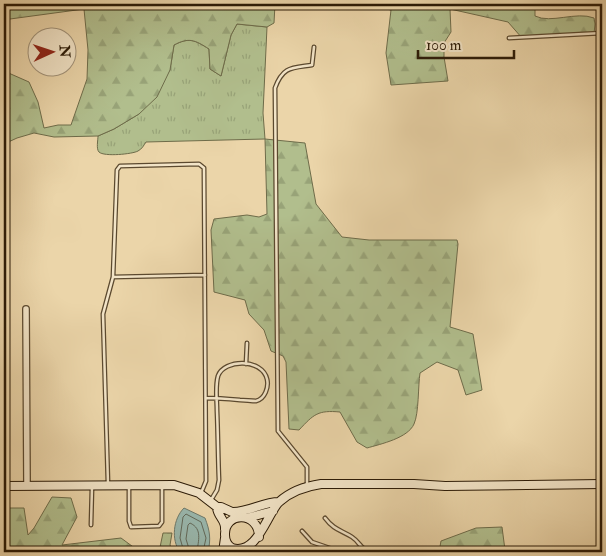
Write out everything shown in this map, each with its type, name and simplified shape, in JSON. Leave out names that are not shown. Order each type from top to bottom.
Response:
[{"type":"main road","points":[[225,538],[233,549],[240,552],[249,550],[254,547],[279,502],[296,491],[321,484],[424,484],[445,486],[602,484]]},
{"type":"main road","points":[[4,486],[174,485],[200,494],[217,507],[221,507],[254,522],[258,526],[259,537]]},
{"type":"main road","points":[[230,512],[250,510],[273,502],[279,502]]},
{"type":"main road","points":[[217,507],[217,511],[224,520],[226,529],[223,552]]},
{"type":"main road","points":[[226,529],[232,520],[273,511]]},
{"type":"street","points":[[26,309],[26,486]]},
{"type":"lane","points":[[509,38],[602,33]]},
{"type":"lane","points":[[306,487],[307,467],[278,431],[276,88],[279,77],[288,69],[312,65],[314,46]]},
{"type":"lane","points":[[108,486],[103,314],[113,276],[117,170],[120,166],[199,164],[204,168],[206,481],[200,494]]},
{"type":"lane","points":[[113,276],[205,275]]},
{"type":"lane","points":[[246,364],[247,343]]},
{"type":"lane","points":[[205,398],[217,398],[256,400],[262,398],[268,384],[266,376],[262,368],[257,365],[229,366],[222,370],[217,383],[217,398],[219,480],[217,490],[210,501]]},
{"type":"lane","points":[[129,485],[129,521],[131,527],[159,526],[162,522],[162,485]]},
{"type":"lane","points":[[91,525],[92,486]]},
{"type":"lane","points":[[325,518],[331,527],[351,536],[361,548],[370,552]]},
{"type":"lane","points":[[302,531],[312,542],[341,552]]},
{"type":"green space","points":[[4,4],[275,4],[274,23],[267,27],[237,24],[231,35],[221,76],[210,69],[209,49],[200,43],[184,41],[174,45],[170,70],[157,97],[139,114],[114,129],[98,136],[54,137],[34,133],[4,144],[4,71],[29,82],[38,102],[44,128],[71,125],[87,79],[88,50],[84,9],[10,19],[4,17]]},
{"type":"green space","points":[[323,4],[548,4],[535,9],[535,16],[548,19],[587,16],[594,18],[595,24],[594,34],[522,38],[508,22],[450,9],[451,32],[444,43],[448,81],[391,85],[386,53],[391,10],[377,7]]},
{"type":"green space","points":[[237,24],[267,27],[263,113],[265,139],[146,142],[139,150],[130,153],[112,155],[102,154],[98,151],[98,136],[139,114],[170,70],[174,45],[188,40],[200,43],[209,49],[210,69],[221,76],[231,35]]},
{"type":"green space","points":[[265,139],[305,143],[316,204],[342,237],[369,240],[457,240],[450,327],[473,334],[482,390],[466,395],[458,370],[437,362],[420,373],[418,406],[414,424],[406,433],[394,440],[367,448],[357,442],[340,412],[317,414],[299,430],[289,429],[286,362],[283,356],[271,351],[264,330],[249,314],[245,300],[214,292],[211,230],[214,219],[247,215],[259,217],[267,214]]},
{"type":"green space","points":[[52,497],[71,498],[77,517],[62,545],[121,538],[136,549],[136,552],[4,552],[9,508],[24,508],[28,535]]},
{"type":"green space","points":[[502,527],[505,550],[502,552],[439,552],[441,541],[476,528]]},
{"type":"green space","points":[[163,533],[172,533],[170,545],[173,552],[159,552]]},
{"type":"water","points":[[184,508],[205,518],[210,535],[208,552],[180,552],[177,547],[174,536],[177,518]]}]
